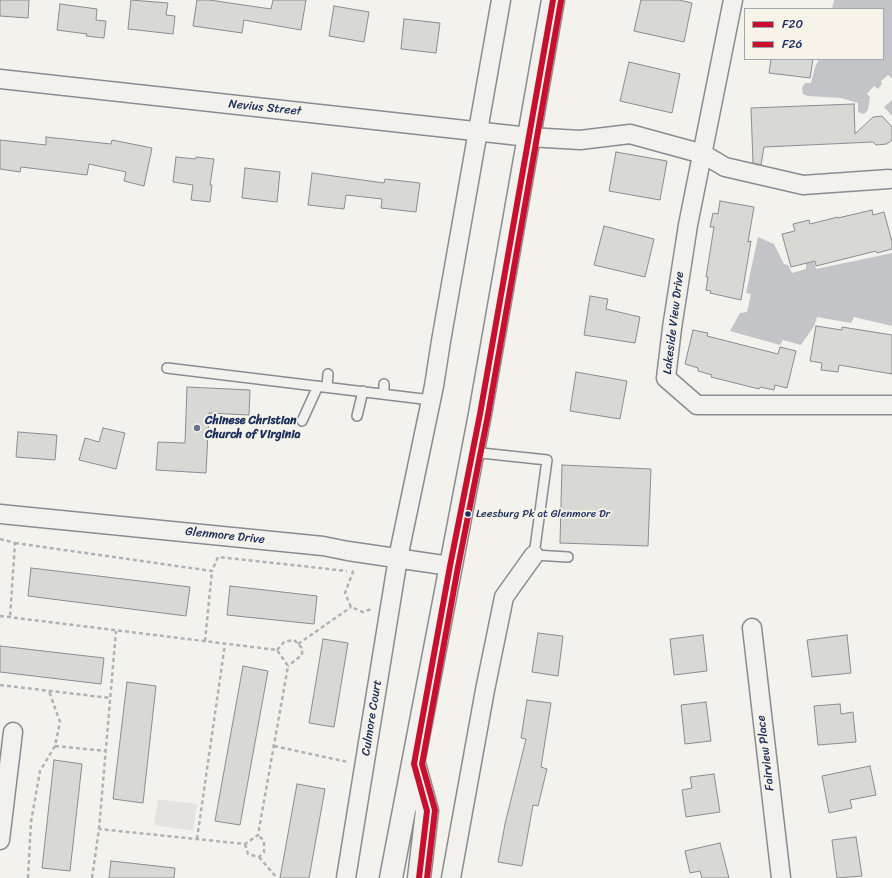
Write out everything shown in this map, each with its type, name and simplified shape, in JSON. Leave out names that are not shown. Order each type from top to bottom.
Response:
[{"type":"main road","points":[[391,878],[414,764],[472,452],[553,0]]},
{"type":"main road","points":[[414,764],[427,811],[420,878]]},
{"type":"street","name":"Culmore Court","points":[[346,878],[398,558],[431,400],[501,0]]},
{"type":"street","name":"Lakeside View Drive","points":[[733,0],[688,225],[666,378],[697,405],[892,405]]},
{"type":"street","name":"Nevius Street","points":[[0,79],[529,137]]},
{"type":"street","points":[[529,137],[580,140],[630,134],[703,154],[725,167],[803,185],[889,179]]},
{"type":"street","name":"Glenmore Drive","points":[[0,514],[323,546],[450,566]]},
{"type":"street","points":[[450,878],[483,698],[504,597],[534,555]]},
{"type":"street","name":"Fairview Place","points":[[752,628],[781,878]]},
{"type":"street","points":[[0,840],[14,732]]},
{"type":"lane","points":[[167,368],[431,400]]},
{"type":"lane","points":[[302,421],[328,374]]},
{"type":"lane","points":[[384,384],[384,394]]},
{"type":"lane","points":[[357,416],[362,392]]},
{"type":"lane","points":[[472,452],[547,460],[534,555],[568,557]]},
{"type":"path","points":[[0,539],[15,543],[212,571]]},
{"type":"path","points":[[10,617],[15,543]]},
{"type":"path","points":[[205,641],[212,571],[218,557],[353,572],[345,593],[351,607],[363,612],[373,608]]},
{"type":"path","points":[[298,644],[351,607]]},
{"type":"path","points":[[0,616],[277,650],[288,666]]},
{"type":"path","points":[[92,878],[99,829],[116,631]]},
{"type":"path","points":[[99,829],[245,844],[258,835],[288,666],[302,655],[302,648],[294,640],[284,642],[277,650]]},
{"type":"path","points":[[197,840],[225,644]]},
{"type":"path","points":[[0,685],[110,698]]},
{"type":"path","points":[[0,689],[4,686]]},
{"type":"path","points":[[28,878],[31,822],[40,771],[54,746],[60,722],[49,691]]},
{"type":"path","points":[[54,746],[106,751]]},
{"type":"path","points":[[274,746],[350,763]]},
{"type":"path","points":[[258,835],[264,841],[264,852],[259,857]]},
{"type":"path","points":[[245,844],[248,854],[259,857],[277,878]]},
{"type":"shaded area","points":[[834,0],[892,0],[892,77],[891,78],[888,75],[881,81],[882,84],[878,89],[874,86],[867,94],[870,97],[868,110],[864,114],[858,112],[858,103],[841,98],[808,96],[803,94],[802,88],[805,83],[811,83],[818,60],[884,60],[884,8],[832,8]]},
{"type":"shaded area","points":[[892,100],[892,116],[884,107]]},
{"type":"shaded area","points":[[758,237],[774,244],[784,264],[788,265],[792,273],[806,269],[806,263],[814,262],[816,269],[892,253],[892,326],[854,317],[851,323],[817,317],[814,326],[801,345],[783,340],[780,345],[730,331],[740,313],[747,312],[751,294],[746,293]]},
{"type":"shaded area","points":[[158,799],[197,804],[193,831],[154,825]]},
{"type":"building","points":[[0,0],[29,0],[28,18],[0,16]]},
{"type":"building","points":[[131,0],[168,3],[166,15],[175,16],[173,34],[128,29]]},
{"type":"building","points":[[197,0],[209,0],[271,9],[273,0],[306,0],[301,30],[244,20],[242,33],[193,26]]},
{"type":"building","points":[[641,0],[679,0],[692,3],[684,42],[634,31]]},
{"type":"building","points":[[60,4],[97,9],[96,20],[106,21],[104,38],[57,30]]},
{"type":"building","points":[[334,6],[369,12],[364,42],[329,36]]},
{"type":"building","points":[[404,19],[440,23],[436,53],[401,49]]},
{"type":"building","points":[[771,60],[813,60],[810,78],[769,73]]},
{"type":"building","points":[[629,62],[680,74],[672,113],[620,101]]},
{"type":"building","points":[[854,104],[855,134],[873,117],[882,116],[892,127],[892,140],[887,144],[876,145],[873,142],[764,147],[761,165],[753,163],[751,108]]},
{"type":"building","points":[[46,137],[111,144],[112,140],[152,148],[144,186],[124,181],[126,172],[89,164],[87,175],[21,167],[20,172],[0,169],[0,140],[46,145]]},
{"type":"building","points":[[616,152],[667,161],[660,200],[609,191]]},
{"type":"building","points":[[176,157],[214,159],[210,185],[212,185],[210,202],[191,200],[193,185],[173,182]]},
{"type":"building","points":[[245,168],[280,172],[277,202],[242,198]]},
{"type":"building","points":[[312,173],[384,183],[385,179],[420,183],[416,212],[381,208],[382,199],[346,195],[344,209],[308,205]]},
{"type":"building","points":[[720,201],[754,207],[748,242],[751,241],[741,300],[710,293],[711,291],[706,290],[708,277],[706,277],[714,227],[710,227],[713,213],[718,214]]},
{"type":"building","points":[[872,210],[873,215],[884,212],[892,242],[892,249],[877,253],[876,251],[816,266],[815,261],[791,267],[782,234],[795,231],[793,224],[809,220],[810,224]]},
{"type":"building","points":[[604,226],[654,239],[645,277],[594,265]]},
{"type":"building","points":[[590,296],[608,299],[606,309],[640,317],[635,343],[584,335]]},
{"type":"building","points":[[816,326],[842,330],[842,327],[892,335],[892,374],[839,365],[838,372],[821,370],[822,363],[810,361]]},
{"type":"building","points":[[693,330],[708,333],[707,336],[778,354],[780,347],[796,351],[787,388],[775,385],[774,390],[760,387],[759,389],[711,377],[712,375],[698,371],[698,368],[685,364]]},
{"type":"building","points":[[576,372],[627,381],[620,419],[570,411]]},
{"type":"building","name":"Chinese Christian Church of Virginia","points":[[187,387],[250,390],[249,415],[209,413],[206,473],[156,470],[158,442],[185,443]]},
{"type":"building","points":[[103,428],[125,433],[116,469],[79,460],[85,438],[99,442]]},
{"type":"building","points":[[18,432],[57,435],[55,460],[16,457]]},
{"type":"building","points":[[562,465],[651,469],[648,546],[560,543]]},
{"type":"building","points":[[31,568],[190,587],[186,616],[28,596]]},
{"type":"building","points":[[230,586],[317,596],[314,624],[227,615]]},
{"type":"building","points":[[538,633],[563,636],[558,676],[532,672]]},
{"type":"building","points":[[703,635],[707,671],[674,675],[670,639]]},
{"type":"building","points":[[847,635],[851,673],[812,677],[807,640]]},
{"type":"building","points":[[323,639],[348,643],[334,727],[309,723]]},
{"type":"building","points":[[0,646],[104,658],[101,684],[0,672]]},
{"type":"building","points":[[243,666],[268,671],[240,825],[215,821]]},
{"type":"building","points":[[127,682],[156,686],[143,803],[113,799]]},
{"type":"building","points":[[527,700],[551,703],[541,767],[547,769],[538,806],[533,805],[522,866],[498,862],[505,824],[526,739],[521,738]]},
{"type":"building","points":[[706,702],[711,741],[685,744],[681,705]]},
{"type":"building","points":[[840,704],[841,714],[853,712],[856,742],[818,745],[814,706]]},
{"type":"building","points":[[54,760],[82,764],[70,871],[42,868]]},
{"type":"building","points":[[870,766],[876,795],[850,800],[852,808],[829,813],[822,776]]},
{"type":"building","points":[[714,774],[720,812],[686,817],[682,790],[692,788],[690,777]]},
{"type":"building","points":[[297,784],[325,789],[309,878],[280,878]]},
{"type":"building","points":[[856,837],[862,876],[837,878],[832,840]]},
{"type":"building","points":[[720,843],[729,878],[702,878],[700,871],[690,873],[685,851]]},
{"type":"building","points":[[111,861],[175,868],[174,878],[109,878]]},
{"type":"transit line","name":"F20","points":[[419,878],[427,811],[414,764],[450,566],[480,414],[553,0]]},
{"type":"transit line","name":"F26","points":[[427,878],[435,810],[422,764],[458,567],[488,415],[561,1]]},
{"type":"place","name":"Chinese Christian Church of Virginia","points":[[197,428]]},
{"type":"place","name":"Leesburg Pk at Glenmore Dr","points":[[468,514]]}]
